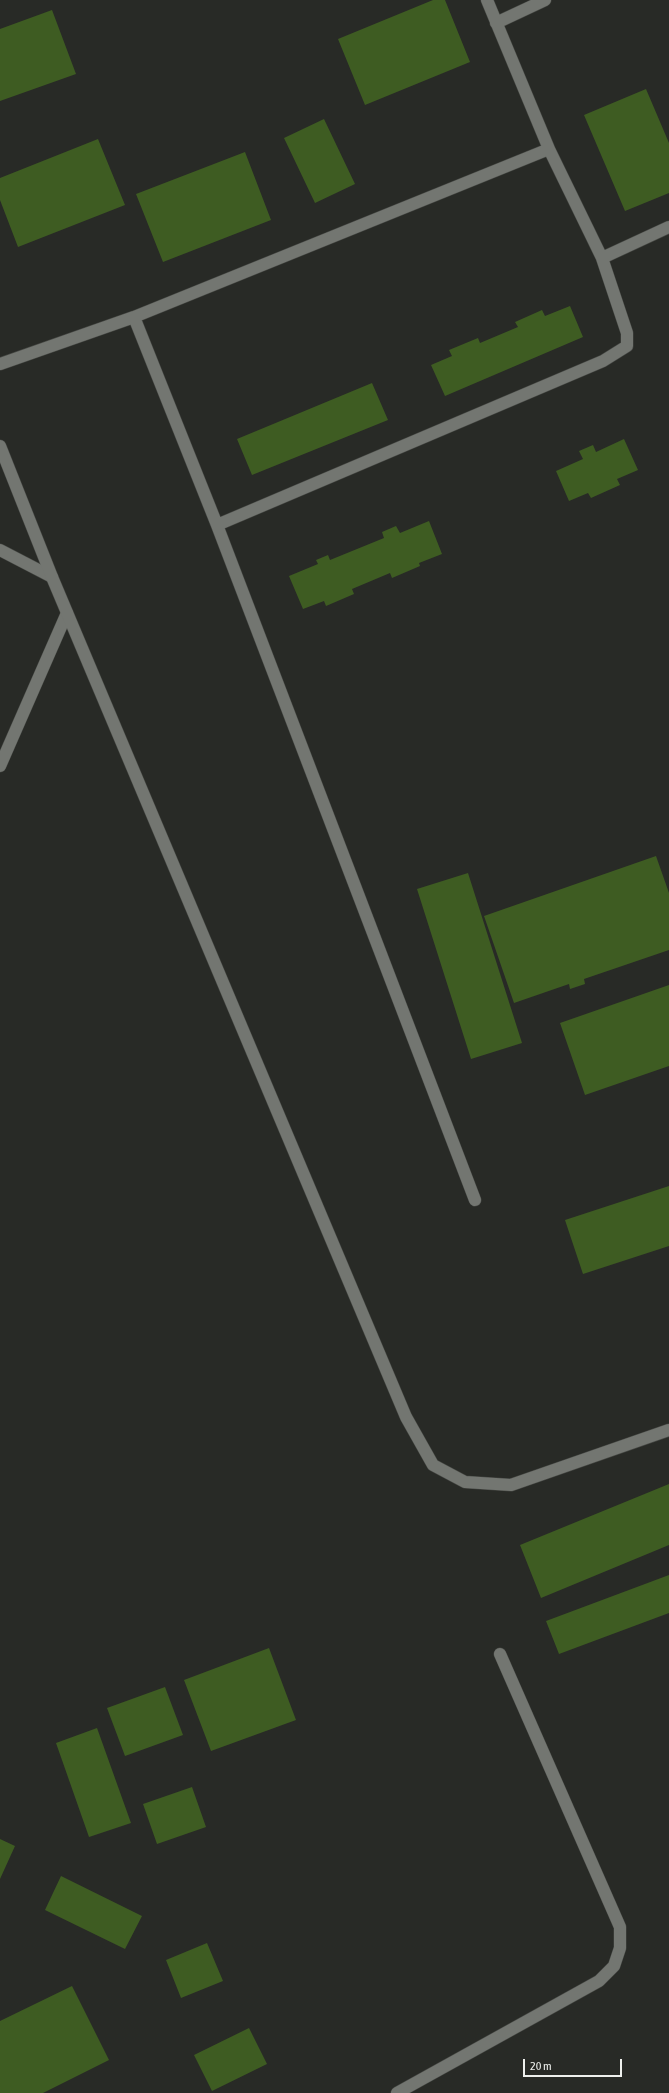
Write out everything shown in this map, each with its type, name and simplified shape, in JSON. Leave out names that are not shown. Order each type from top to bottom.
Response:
[{"type":"street","points":[[217,524],[603,361],[627,346],[627,333],[602,258],[549,149],[496,23],[488,0]]},
{"type":"street","points":[[496,23],[545,0]]},
{"type":"street","points":[[0,364],[134,317],[549,149]]},
{"type":"street","points":[[602,258],[669,227]]},
{"type":"street","points":[[134,317],[217,524],[475,1200]]},
{"type":"street","points":[[0,446],[67,613],[406,1417],[433,1465],[465,1482],[512,1485],[669,1430]]},
{"type":"street","points":[[0,550],[52,577]]},
{"type":"street","points":[[0,766],[67,613]]},
{"type":"street","points":[[397,2093],[599,1981],[614,1966],[620,1948],[620,1927],[500,1654]]},
{"type":"building","points":[[433,0],[445,0],[470,62],[365,105],[338,39]]},
{"type":"building","points":[[52,10],[76,74],[0,101],[0,29]]},
{"type":"building","points":[[646,89],[669,143],[669,193],[625,211],[584,115]]},
{"type":"building","points":[[324,119],[355,184],[315,203],[284,138]]},
{"type":"building","points":[[98,139],[125,205],[18,247],[0,200],[0,178]]},
{"type":"building","points":[[245,152],[271,220],[163,262],[136,194]]},
{"type":"building","points":[[570,306],[583,337],[445,396],[431,365],[452,356],[449,350],[478,338],[480,343],[518,327],[515,322],[542,310],[545,316]]},
{"type":"building","points":[[372,383],[388,420],[252,475],[237,439]]},
{"type":"building","points":[[624,439],[638,470],[617,479],[620,485],[591,498],[588,493],[569,501],[556,471],[583,459],[579,451],[593,445],[596,452]]},
{"type":"building","points":[[429,521],[442,554],[419,563],[420,566],[392,578],[390,573],[352,589],[354,594],[326,606],[324,601],[303,609],[289,576],[318,564],[316,560],[328,555],[330,560],[384,538],[382,532],[396,526],[400,533]]},
{"type":"building","points":[[656,856],[669,893],[669,950],[584,979],[585,984],[570,989],[569,984],[514,1003],[484,916]]},
{"type":"building","points":[[468,873],[522,1043],[471,1059],[417,889]]},
{"type":"building","points":[[669,985],[669,1066],[585,1095],[560,1023]]},
{"type":"building","points":[[669,1186],[669,1246],[583,1274],[565,1220]]},
{"type":"building","points":[[669,1484],[669,1545],[541,1598],[520,1545]]},
{"type":"building","points":[[669,1575],[669,1613],[559,1654],[546,1621]]},
{"type":"building","points":[[269,1648],[296,1720],[211,1751],[184,1680]]},
{"type":"building","points":[[165,1687],[183,1735],[125,1756],[107,1708]]},
{"type":"building","points":[[97,1728],[131,1823],[89,1837],[56,1743]]},
{"type":"building","points":[[192,1787],[206,1827],[157,1844],[143,1804]]},
{"type":"building","points":[[0,1839],[15,1846],[0,1879]]},
{"type":"building","points":[[61,1876],[142,1916],[125,1949],[45,1910]]},
{"type":"building","points":[[207,1943],[223,1981],[181,1998],[166,1960]]},
{"type":"building","points":[[72,1986],[109,2060],[43,2093],[0,2093],[0,2021]]},
{"type":"building","points":[[249,2028],[267,2064],[212,2091],[194,2055]]}]
